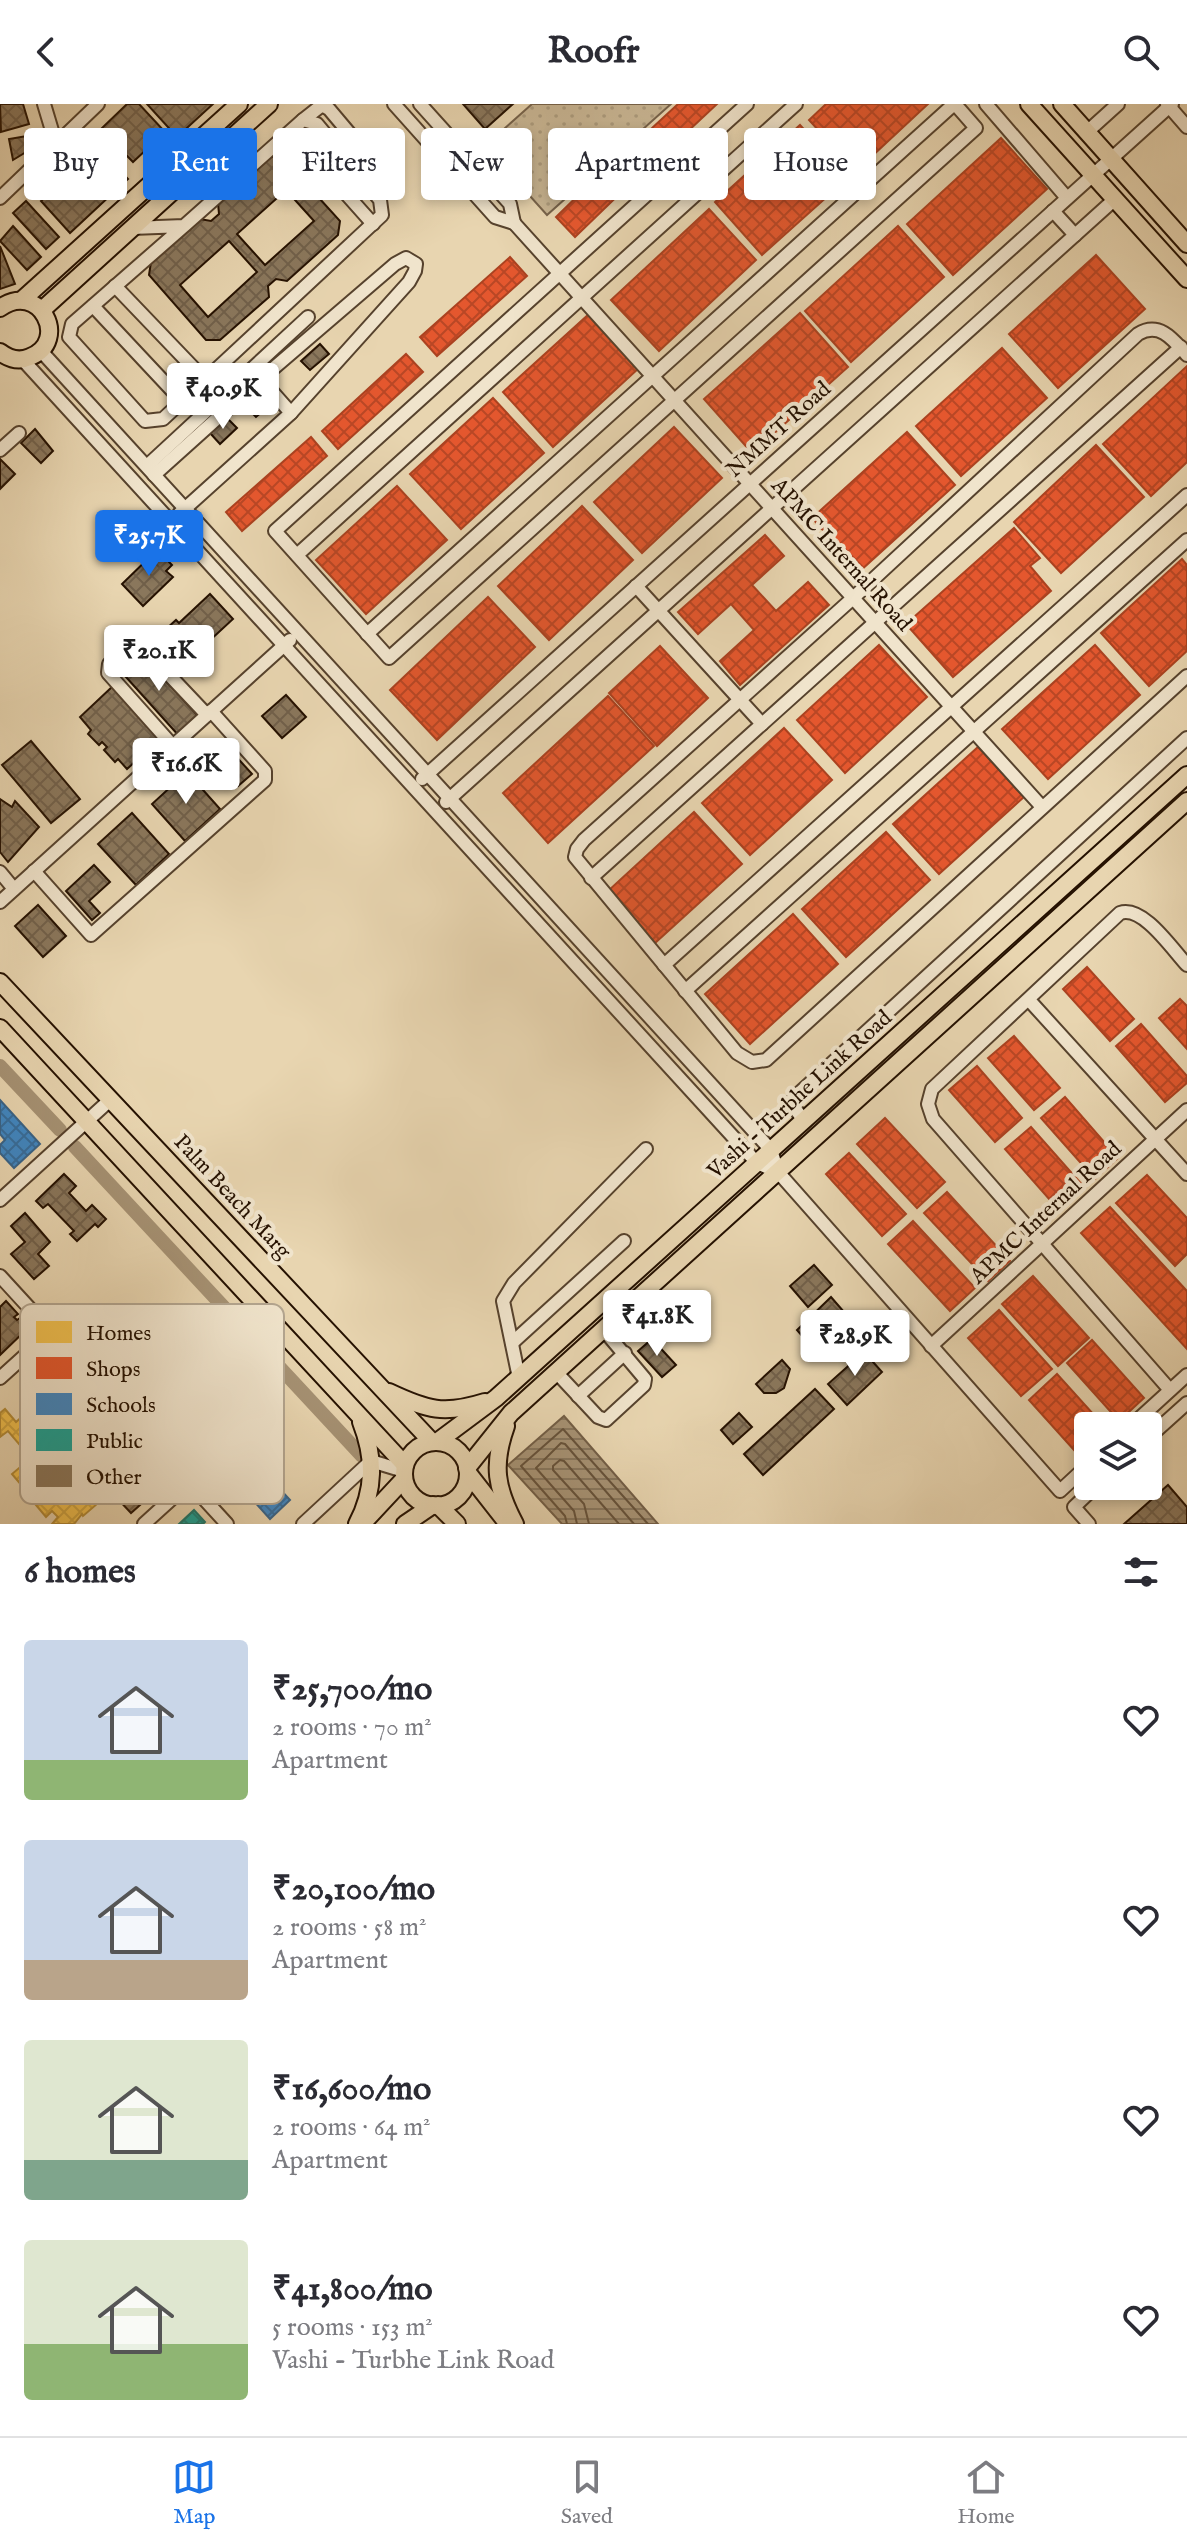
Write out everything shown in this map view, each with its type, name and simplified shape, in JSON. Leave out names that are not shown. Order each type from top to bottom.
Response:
[{"type":"main road","points":[[22,300],[239,104]]},
{"type":"main road","points":[[42,310],[269,104]]},
{"type":"main road","points":[[1029,104],[1187,279]]},
{"type":"main road","points":[[1062,104],[1187,244]]},
{"type":"main road","points":[[0,308],[22,300],[42,310],[49,331],[41,351],[23,360],[0,352]]},
{"type":"main road","name":"Vashi - Turbhe Link Road","points":[[435,1442],[519,1378],[1187,775]]},
{"type":"main road","name":"Vashi - Turbhe Link Road","points":[[467,1471],[511,1413],[1187,801]]},
{"type":"main road","name":"Palm Beach Marg","points":[[0,982],[435,1442]]},
{"type":"main road","points":[[0,1028],[257,1304]]},
{"type":"main road","points":[[284,1333],[356,1410],[404,1472],[414,1497],[436,1505],[457,1524]]},
{"type":"main road","points":[[380,1387],[434,1411],[460,1410],[496,1398]]},
{"type":"main road","points":[[356,1410],[368,1441],[372,1484],[360,1524]]},
{"type":"main road","points":[[511,1413],[497,1460],[498,1481],[512,1524]]},
{"type":"main road","points":[[360,1524],[404,1472],[416,1449],[435,1442],[457,1450],[467,1471],[512,1524]]},
{"type":"main road","points":[[405,1524],[436,1505],[449,1503],[461,1493],[467,1471]]},
{"type":"street","points":[[44,104],[51,128]]},
{"type":"street","points":[[73,128],[98,104]]},
{"type":"street","points":[[394,104],[495,217],[514,223],[510,204],[420,104]]},
{"type":"street","points":[[367,634],[954,104],[976,128],[389,658],[367,634],[297,555],[275,531],[747,104]]},
{"type":"street","points":[[297,555],[796,104]]},
{"type":"street","points":[[986,104],[1067,198]]},
{"type":"street","points":[[1087,132],[1118,104]]},
{"type":"street","points":[[295,128],[322,105],[345,128]]},
{"type":"street","points":[[1169,105],[1187,127]]},
{"type":"street","name":"NMMT Road","points":[[413,787],[1169,105]]},
{"type":"street","points":[[273,148],[72,324],[69,337],[145,421],[163,419],[382,215],[380,200],[317,124],[303,120]]},
{"type":"street","points":[[0,198],[24,175]]},
{"type":"street","points":[[435,811],[1115,199]]},
{"type":"street","points":[[352,200],[373,224]]},
{"type":"street","points":[[1053,211],[1075,235]]},
{"type":"street","name":"APMC Internal Road","points":[[514,223],[1042,807]]},
{"type":"street","points":[[132,228],[184,226]]},
{"type":"street","points":[[151,470],[395,264],[406,258],[416,264],[409,282],[291,413],[171,522]]},
{"type":"street","points":[[115,286],[205,380]]},
{"type":"street","points":[[93,306],[182,401]]},
{"type":"street","points":[[151,470],[308,317]]},
{"type":"street","points":[[591,878],[1184,351],[1156,328],[1147,328],[584,840],[575,857],[591,878],[737,1053],[752,1062],[766,1060],[1187,676]]},
{"type":"street","points":[[41,351],[771,1150],[778,1172],[1060,1491],[1074,1478]]},
{"type":"street","points":[[23,360],[757,1163],[778,1172]]},
{"type":"street","points":[[261,379],[291,413]]},
{"type":"street","points":[[0,450],[19,433]]},
{"type":"street","points":[[664,965],[1187,495]]},
{"type":"street","points":[[685,991],[1187,540]]},
{"type":"street","points":[[636,586],[762,724]]},
{"type":"street","points":[[0,902],[298,633]]},
{"type":"street","points":[[34,871],[91,935],[265,780],[265,771],[138,642],[134,642],[109,664],[108,673],[173,746]]},
{"type":"street","points":[[804,1121],[794,1107],[794,1098],[1187,738]]},
{"type":"street","points":[[0,872],[14,889]]},
{"type":"street","points":[[1170,1390],[933,1119],[928,1104],[932,1089],[948,1072],[1120,913],[1127,910],[1141,915],[1187,965]]},
{"type":"street","points":[[1029,1000],[1187,1174]]},
{"type":"street","points":[[0,1200],[110,1100]]},
{"type":"street","name":"APMC Internal Road","points":[[931,1346],[1187,1110]]},
{"type":"street","points":[[519,1378],[503,1301],[514,1283],[646,1149]]},
{"type":"street","points":[[512,1343],[624,1241]]},
{"type":"street","points":[[0,1276],[26,1304]]},
{"type":"street","points":[[556,1372],[598,1417],[606,1420],[613,1415],[644,1385],[645,1379],[603,1329]]},
{"type":"street","points":[[578,1396],[625,1353]]},
{"type":"street","points":[[0,1378],[20,1360]]},
{"type":"street","points":[[1146,1412],[1187,1375]]},
{"type":"street","points":[[1162,1425],[1187,1403]]},
{"type":"street","points":[[303,1524],[371,1461],[404,1472]]},
{"type":"street","points":[[1081,1500],[1074,1507],[1089,1524]]},
{"type":"street","points":[[144,1524],[166,1504]]},
{"type":"street","points":[[208,1504],[227,1524]]},
{"type":"shaded area","points":[[532,104],[671,104],[644,128],[548,128],[548,200],[564,200],[547,215],[532,198],[532,128],[505,128]]},
{"type":"water","points":[[564,1416],[658,1524],[562,1524],[508,1465]]},
{"type":"building: Homes","points":[[5,1409],[16,1422],[20,1418],[20,1445],[8,1431],[0,1437],[0,1413]]},
{"type":"building: Homes","points":[[20,1467],[20,1483],[12,1474]]},
{"type":"building: Homes","points":[[97,1504],[74,1524],[52,1524],[58,1517],[52,1511],[46,1517],[36,1505]]},
{"type":"building: Shops","points":[[678,104],[717,104],[691,128],[652,128]]},
{"type":"building: Shops","points":[[826,104],[928,104],[876,152],[876,128],[816,128],[809,120]]},
{"type":"building: Shops","points":[[1001,138],[1047,189],[953,275],[907,224]]},
{"type":"building: Shops","points":[[744,176],[744,200],[823,200],[762,255],[715,202],[728,200],[728,190]]},
{"type":"building: Shops","points":[[573,200],[613,200],[575,237],[556,217]]},
{"type":"building: Shops","points":[[709,209],[756,260],[659,351],[611,300]]},
{"type":"building: Shops","points":[[898,226],[944,277],[851,362],[805,311]]},
{"type":"building: Shops","points":[[1096,255],[1145,309],[1058,388],[1009,334]]},
{"type":"building: Shops","points":[[510,257],[527,276],[437,356],[420,337]]},
{"type":"building: Shops","points":[[800,313],[848,367],[752,453],[704,399]]},
{"type":"building: Shops","points":[[589,314],[639,368],[553,447],[503,392]]},
{"type":"building: Shops","points":[[1002,348],[1047,398],[961,476],[916,426]]},
{"type":"building: Shops","points":[[406,354],[423,372],[338,449],[322,431]]},
{"type":"building: Shops","points":[[1187,366],[1187,462],[1151,496],[1103,444]]},
{"type":"building: Shops","points":[[493,398],[544,453],[461,529],[410,474]]},
{"type":"building: Shops","points":[[674,427],[722,478],[642,553],[594,502]]},
{"type":"building: Shops","points":[[907,432],[955,485],[860,571],[812,518]]},
{"type":"building: Shops","points":[[311,437],[327,456],[242,531],[226,512]]},
{"type":"building: Shops","points":[[1096,445],[1144,497],[1061,573],[1014,522]]},
{"type":"building: Shops","points":[[397,486],[447,540],[366,614],[316,560]]},
{"type":"building: Shops","points":[[582,506],[633,560],[549,640],[498,586]]},
{"type":"building: Shops","points":[[1014,528],[1040,558],[1030,566],[1051,591],[953,677],[906,624]]},
{"type":"building: Shops","points":[[765,535],[784,556],[752,585],[776,611],[808,582],[829,605],[740,685],[720,661],[754,630],[731,604],[698,634],[678,612]]},
{"type":"building: Shops","points":[[1182,559],[1187,565],[1187,651],[1149,686],[1101,633]]},
{"type":"building: Shops","points":[[488,597],[535,647],[437,740],[390,690]]},
{"type":"building: Shops","points":[[879,645],[927,697],[845,773],[797,720]]},
{"type":"building: Shops","points":[[1095,645],[1140,695],[1048,779],[1002,729]]},
{"type":"building: Shops","points":[[660,646],[708,698],[657,746],[609,693]]},
{"type":"building: Shops","points":[[608,696],[654,746],[548,843],[503,793]]},
{"type":"building: Shops","points":[[784,728],[832,780],[750,855],[702,803]]},
{"type":"building: Shops","points":[[978,747],[1024,797],[939,874],[893,824]]},
{"type":"building: Shops","points":[[694,812],[742,864],[655,943],[608,891]]},
{"type":"building: Shops","points":[[886,832],[930,880],[846,957],[802,909]]},
{"type":"building: Shops","points":[[793,914],[838,964],[750,1044],[705,994]]},
{"type":"building: Shops","points":[[1087,967],[1134,1019],[1110,1041],[1063,989]]},
{"type":"building: Shops","points":[[1180,999],[1187,1006],[1187,1049],[1159,1018]]},
{"type":"building: Shops","points":[[1141,1024],[1187,1076],[1187,1083],[1165,1102],[1116,1046]]},
{"type":"building: Shops","points":[[1014,1036],[1060,1088],[1034,1110],[988,1058]]},
{"type":"building: Shops","points":[[977,1066],[1022,1118],[995,1142],[949,1090]]},
{"type":"building: Shops","points":[[1065,1097],[1118,1158],[1095,1179],[1041,1118]]},
{"type":"building: Shops","points":[[885,1118],[945,1182],[917,1208],[857,1144]]},
{"type":"building: Shops","points":[[1031,1127],[1084,1187],[1058,1209],[1005,1149]]},
{"type":"building: Shops","points":[[849,1153],[906,1214],[882,1236],[826,1174]]},
{"type":"building: Shops","points":[[1147,1175],[1187,1218],[1187,1254],[1175,1266],[1116,1203]]},
{"type":"building: Shops","points":[[947,1192],[1010,1261],[988,1281],[924,1213]]},
{"type":"building: Shops","points":[[1110,1207],[1187,1291],[1187,1349],[1081,1233]]},
{"type":"building: Shops","points":[[913,1221],[975,1288],[950,1311],[888,1244]]},
{"type":"building: Shops","points":[[1033,1276],[1089,1338],[1058,1366],[1002,1304]]},
{"type":"building: Shops","points":[[999,1310],[1052,1369],[1021,1396],[968,1338]]},
{"type":"building: Shops","points":[[1092,1340],[1144,1398],[1129,1412],[1111,1412],[1067,1363]]},
{"type":"building: Shops","points":[[1057,1374],[1091,1412],[1074,1412],[1074,1450],[1029,1400]]},
{"type":"building: Schools","points":[[0,1100],[40,1144],[14,1168],[0,1153],[0,1145],[5,1140],[0,1134]]},
{"type":"building: Schools","points":[[284,1494],[290,1500],[270,1519],[256,1504],[284,1504]]},
{"type":"building: Public","points":[[194,1510],[205,1522],[203,1524],[179,1524]]},
{"type":"building: Other","points":[[0,104],[23,104],[29,124],[1,132]]},
{"type":"building: Other","points":[[127,104],[139,104],[161,128],[143,128],[143,153],[133,162],[127,156],[127,128],[102,128]]},
{"type":"building: Other","points":[[147,104],[213,104],[187,128],[169,128]]},
{"type":"building: Other","points":[[463,104],[513,104],[486,128]]},
{"type":"building: Other","points":[[24,136],[24,153],[13,160],[9,139]]},
{"type":"building: Other","points":[[273,157],[275,200],[237,234],[265,265],[314,221],[295,200],[321,200],[340,221],[338,235],[287,281],[276,279],[268,286],[269,297],[220,340],[206,340],[149,275],[151,262],[200,219],[211,221],[219,214],[218,203],[221,200],[257,200],[257,168]],"holes":[[[229,241],[257,272],[208,317],[180,285]]]},
{"type":"building: Other","points":[[42,200],[105,200],[70,233]]},
{"type":"building: Other","points":[[26,201],[59,237],[46,249],[13,213]]},
{"type":"building: Other","points":[[13,226],[41,257],[27,270],[0,241]]},
{"type":"building: Other","points":[[0,246],[15,284],[0,289]]},
{"type":"building: Other","points":[[320,344],[329,354],[310,370],[301,361]]},
{"type":"building: Other","points":[[257,391],[270,405],[256,417],[243,404]]},
{"type":"building: Other","points":[[227,418],[237,428],[220,444],[210,433]]},
{"type":"building: Other","points":[[35,429],[53,451],[41,463],[21,443]]},
{"type":"building: Other","points":[[0,459],[15,474],[0,489]]},
{"type":"building: Other","points":[[157,550],[172,565],[166,571],[173,577],[143,606],[122,584]]},
{"type":"building: Other","points":[[210,594],[233,619],[207,643],[203,638],[175,664],[153,641],[176,620],[179,623]]},
{"type":"building: Other","points":[[137,649],[200,718],[180,737],[117,667]]},
{"type":"building: Other","points":[[113,686],[161,738],[127,769],[118,759],[115,762],[104,750],[107,747],[102,742],[99,745],[88,734],[91,730],[80,717]]},
{"type":"building: Other","points":[[286,695],[306,717],[282,738],[262,716]]},
{"type":"building: Other","points":[[31,741],[80,799],[51,823],[2,765]]},
{"type":"building: Other","points":[[232,752],[252,774],[238,786],[219,765]]},
{"type":"building: Other","points":[[187,772],[220,809],[185,841],[152,804]]},
{"type":"building: Other","points":[[0,799],[12,807],[15,801],[39,827],[8,862],[0,852]]},
{"type":"building: Other","points":[[132,813],[169,854],[136,885],[98,844]]},
{"type":"building: Other","points":[[94,865],[110,882],[89,901],[100,913],[92,920],[66,891]]},
{"type":"building: Other","points":[[38,905],[66,936],[43,957],[15,926]]},
{"type":"building: Other","points":[[64,1174],[76,1186],[69,1193],[86,1211],[92,1205],[106,1219],[98,1227],[95,1224],[77,1241],[70,1234],[74,1231],[48,1204],[43,1208],[36,1201]]},
{"type":"building: Other","points":[[25,1213],[50,1242],[38,1254],[49,1266],[34,1279],[11,1254],[25,1242],[11,1226]]},
{"type":"building: Other","points":[[814,1265],[832,1285],[808,1307],[790,1286]]},
{"type":"building: Other","points":[[831,1297],[850,1319],[840,1328],[845,1333],[828,1348],[824,1344],[816,1352],[797,1330]]},
{"type":"building: Other","points":[[6,1301],[18,1314],[14,1317],[17,1320],[20,1318],[20,1336],[0,1355],[0,1307]]},
{"type":"building: Other","points":[[652,1339],[676,1365],[662,1377],[638,1351]]},
{"type":"building: Other","points":[[864,1352],[882,1372],[847,1405],[828,1384]]},
{"type":"building: Other","points":[[782,1360],[790,1369],[784,1388],[776,1393],[764,1393],[756,1384]]},
{"type":"building: Other","points":[[815,1389],[834,1409],[763,1475],[744,1454]]},
{"type":"building: Other","points":[[739,1413],[752,1427],[733,1444],[721,1430]]},
{"type":"building: Other","points":[[1168,1485],[1187,1507],[1187,1524],[1124,1524],[1151,1500],[1162,1500],[1162,1490]]},
{"type":"building: Other","points":[[123,1504],[141,1504],[131,1513]]},
{"type":"waterway","points":[[0,1066],[60,1130]]},
{"type":"waterway","points":[[75,1147],[221,1304]]},
{"type":"waterway","points":[[284,1372],[362,1456]]}]
